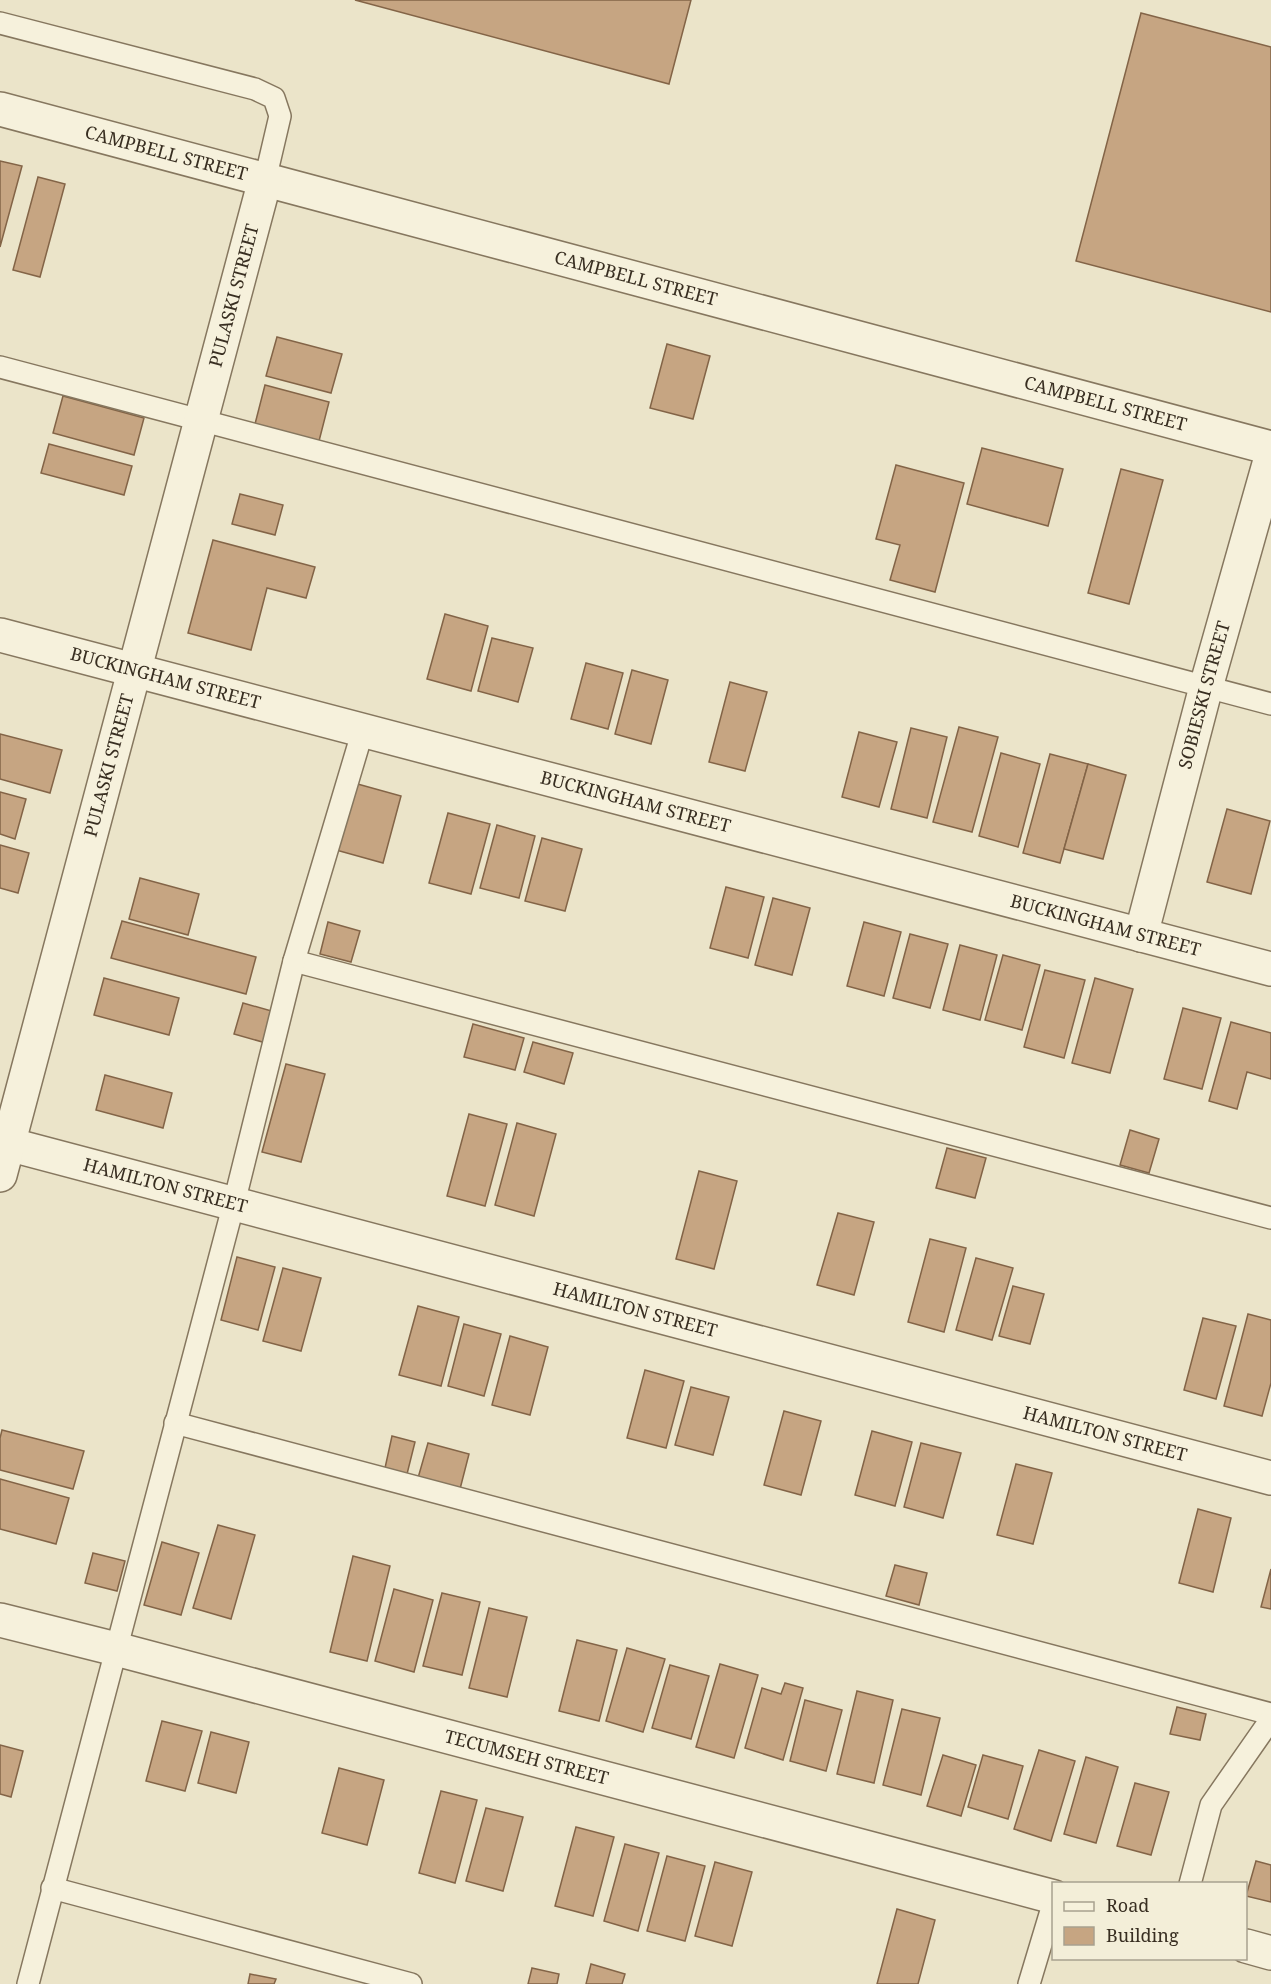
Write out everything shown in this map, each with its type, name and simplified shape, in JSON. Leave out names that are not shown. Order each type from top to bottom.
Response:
[{"type":"street","name":"CAMPBELL STREET","points":[[0,109],[1271,448]]},
{"type":"street","name":"PULASKI STREET","points":[[3,1153],[135,671],[265,180]]},
{"type":"street","name":"SOBIESKI STREET","points":[[1141,935],[1206,687],[1271,457]]},
{"type":"street","name":"BUCKINGHAM STREET","points":[[0,635],[1271,969]]},
{"type":"street","name":"HAMILTON STREET","points":[[3,1153],[234,1203],[1271,1478]]},
{"type":"street","name":"TECUMSEH STREET","points":[[0,1620],[1052,1899]]},
{"type":"street","points":[[1247,1947],[1271,1953]]},
{"type":"lane","points":[[0,23],[255,89],[274,98],[280,116],[265,180]]},
{"type":"lane","points":[[0,367],[1271,704]]},
{"type":"lane","points":[[28,1984],[234,1203],[294,961],[363,730]]},
{"type":"lane","points":[[294,961],[1271,1218]]},
{"type":"lane","points":[[175,1424],[1271,1714]]},
{"type":"lane","points":[[1191,1882],[1211,1805],[1271,1719]]},
{"type":"lane","points":[[52,1887],[411,1984]]},
{"type":"lane","points":[[1029,1984],[1052,1903]]},
{"type":"building","points":[[355,0],[691,0],[669,84]]},
{"type":"building","points":[[1141,13],[1271,47],[1271,312],[1076,261]]},
{"type":"building","points":[[0,161],[22,166],[0,247]]},
{"type":"building","points":[[38,177],[65,184],[40,277],[13,270]]},
{"type":"building","points":[[277,337],[342,354],[331,393],[266,376]]},
{"type":"building","points":[[667,344],[710,356],[693,419],[650,408]]},
{"type":"building","points":[[265,385],[329,402],[319,441],[255,424]]},
{"type":"building","points":[[63,396],[144,418],[134,455],[53,433]]},
{"type":"building","points":[[49,444],[132,466],[124,495],[41,473]]},
{"type":"building","points":[[982,448],[1063,469],[1048,526],[967,504]]},
{"type":"building","points":[[896,465],[964,483],[935,592],[890,580],[900,545],[876,539]]},
{"type":"building","points":[[1121,469],[1163,480],[1129,604],[1088,593]]},
{"type":"building","points":[[240,494],[283,505],[275,535],[232,524]]},
{"type":"building","points":[[213,540],[315,567],[306,598],[267,588],[251,650],[188,633]]},
{"type":"building","points":[[445,614],[488,626],[471,691],[427,679]]},
{"type":"building","points":[[492,638],[533,648],[518,702],[478,691]]},
{"type":"building","points":[[586,663],[623,673],[608,729],[571,719]]},
{"type":"building","points":[[632,670],[668,680],[651,744],[615,734]]},
{"type":"building","points":[[730,682],[767,692],[745,771],[709,762]]},
{"type":"building","points":[[959,727],[998,737],[972,832],[933,822]]},
{"type":"building","points":[[911,728],[947,737],[927,818],[891,809]]},
{"type":"building","points":[[859,732],[897,742],[879,807],[842,797]]},
{"type":"building","points":[[0,734],[62,750],[50,793],[0,779]]},
{"type":"building","points":[[1001,753],[1040,764],[1018,847],[979,836]]},
{"type":"building","points":[[1050,754],[1088,764],[1060,863],[1023,853]]},
{"type":"building","points":[[1088,764],[1126,775],[1103,859],[1064,849]]},
{"type":"building","points":[[354,783],[401,796],[383,863],[336,850]]},
{"type":"building","points":[[0,792],[26,799],[15,839],[0,834]]},
{"type":"building","points":[[1227,809],[1270,821],[1251,894],[1207,882]]},
{"type":"building","points":[[448,813],[490,824],[471,894],[429,883]]},
{"type":"building","points":[[497,825],[535,836],[519,898],[480,888]]},
{"type":"building","points":[[542,838],[582,849],[565,911],[525,901]]},
{"type":"building","points":[[0,845],[29,853],[18,893],[0,888]]},
{"type":"building","points":[[140,878],[199,894],[188,935],[129,919]]},
{"type":"building","points":[[726,887],[764,897],[748,958],[710,948]]},
{"type":"building","points":[[773,898],[810,908],[792,975],[755,965]]},
{"type":"building","points":[[122,921],[256,957],[246,994],[111,958]]},
{"type":"building","points":[[328,922],[360,931],[351,962],[320,954]]},
{"type":"building","points":[[864,922],[901,932],[884,996],[847,986]]},
{"type":"building","points":[[910,934],[948,944],[930,1008],[893,998]]},
{"type":"building","points":[[960,945],[997,955],[980,1020],[943,1010]]},
{"type":"building","points":[[1003,955],[1040,965],[1022,1030],[985,1020]]},
{"type":"building","points":[[1045,970],[1085,980],[1064,1058],[1024,1047]]},
{"type":"building","points":[[104,978],[179,998],[169,1035],[94,1015]]},
{"type":"building","points":[[1095,978],[1133,989],[1110,1073],[1072,1063]]},
{"type":"building","points":[[243,1003],[275,1012],[266,1043],[234,1034]]},
{"type":"building","points":[[1183,1008],[1221,1018],[1202,1089],[1164,1079]]},
{"type":"building","points":[[1231,1022],[1271,1033],[1271,1079],[1247,1072],[1237,1109],[1209,1101]]},
{"type":"building","points":[[473,1024],[524,1038],[515,1070],[464,1057]]},
{"type":"building","points":[[533,1042],[573,1053],[564,1084],[524,1072]]},
{"type":"building","points":[[286,1064],[325,1074],[301,1162],[262,1152]]},
{"type":"building","points":[[105,1075],[172,1093],[163,1128],[96,1110]]},
{"type":"building","points":[[469,1114],[507,1124],[485,1206],[447,1196]]},
{"type":"building","points":[[517,1123],[556,1134],[534,1216],[495,1205]]},
{"type":"building","points":[[1130,1130],[1159,1139],[1149,1173],[1120,1165]]},
{"type":"building","points":[[947,1148],[986,1158],[975,1198],[936,1188]]},
{"type":"building","points":[[699,1171],[737,1181],[714,1269],[676,1259]]},
{"type":"building","points":[[838,1213],[874,1222],[854,1295],[817,1285]]},
{"type":"building","points":[[930,1239],[966,1248],[944,1332],[908,1322]]},
{"type":"building","points":[[237,1257],[275,1267],[258,1330],[221,1320]]},
{"type":"building","points":[[976,1258],[1013,1268],[992,1340],[956,1330]]},
{"type":"building","points":[[283,1268],[321,1278],[301,1351],[263,1341]]},
{"type":"building","points":[[1013,1286],[1044,1294],[1030,1344],[999,1336]]},
{"type":"building","points":[[418,1306],[459,1317],[441,1386],[399,1375]]},
{"type":"building","points":[[1248,1314],[1271,1320],[1271,1383],[1262,1416],[1224,1406]]},
{"type":"building","points":[[1203,1318],[1236,1326],[1216,1399],[1184,1390]]},
{"type":"building","points":[[464,1324],[501,1334],[484,1396],[448,1386]]},
{"type":"building","points":[[510,1336],[548,1347],[530,1415],[492,1405]]},
{"type":"building","points":[[645,1370],[684,1381],[666,1448],[627,1438]]},
{"type":"building","points":[[691,1387],[729,1397],[713,1455],[675,1445]]},
{"type":"building","points":[[784,1411],[821,1421],[801,1495],[764,1485]]},
{"type":"building","points":[[2,1430],[84,1451],[73,1489],[0,1470]]},
{"type":"building","points":[[872,1431],[912,1442],[895,1506],[855,1495]]},
{"type":"building","points":[[392,1436],[415,1442],[407,1474],[385,1468]]},
{"type":"building","points":[[428,1443],[469,1454],[460,1489],[418,1478]]},
{"type":"building","points":[[921,1443],[961,1453],[943,1518],[904,1507]]},
{"type":"building","points":[[1016,1464],[1052,1473],[1033,1544],[997,1535]]},
{"type":"building","points":[[0,1479],[69,1498],[56,1544],[0,1529]]},
{"type":"building","points":[[1198,1509],[1231,1518],[1213,1592],[1179,1583]]},
{"type":"building","points":[[218,1525],[255,1535],[231,1619],[193,1608]]},
{"type":"building","points":[[162,1542],[199,1553],[181,1615],[144,1605]]},
{"type":"building","points":[[93,1553],[125,1561],[117,1591],[85,1583]]},
{"type":"building","points":[[353,1556],[390,1566],[367,1661],[330,1652]]},
{"type":"building","points":[[895,1565],[927,1573],[919,1605],[886,1596]]},
{"type":"building","points":[[1271,1569],[1271,1609],[1261,1607]]},
{"type":"building","points":[[394,1589],[433,1600],[414,1672],[375,1661]]},
{"type":"building","points":[[442,1593],[480,1602],[462,1675],[423,1666]]},
{"type":"building","points":[[489,1608],[527,1617],[507,1697],[469,1688]]},
{"type":"building","points":[[577,1640],[617,1650],[599,1721],[559,1711]]},
{"type":"building","points":[[627,1648],[665,1659],[643,1732],[606,1721]]},
{"type":"building","points":[[720,1664],[758,1675],[734,1758],[696,1747]]},
{"type":"building","points":[[670,1665],[709,1676],[691,1739],[652,1728]]},
{"type":"building","points":[[785,1683],[803,1688],[783,1760],[745,1748],[762,1688],[781,1694]]},
{"type":"building","points":[[857,1691],[893,1700],[874,1783],[837,1774]]},
{"type":"building","points":[[805,1700],[842,1710],[826,1771],[790,1761]]},
{"type":"building","points":[[1177,1707],[1206,1714],[1200,1740],[1170,1734]]},
{"type":"building","points":[[902,1709],[940,1718],[921,1795],[883,1785]]},
{"type":"building","points":[[162,1721],[202,1731],[185,1791],[146,1781]]},
{"type":"building","points":[[211,1732],[249,1742],[236,1793],[198,1783]]},
{"type":"building","points":[[0,1745],[23,1751],[11,1797],[0,1794]]},
{"type":"building","points":[[1039,1750],[1075,1761],[1051,1841],[1014,1829]]},
{"type":"building","points":[[943,1755],[976,1765],[961,1816],[927,1806]]},
{"type":"building","points":[[983,1755],[1023,1766],[1008,1819],[968,1807]]},
{"type":"building","points":[[1086,1757],[1118,1767],[1096,1843],[1064,1834]]},
{"type":"building","points":[[339,1768],[384,1780],[367,1845],[322,1833]]},
{"type":"building","points":[[1135,1783],[1169,1792],[1151,1855],[1117,1846]]},
{"type":"building","points":[[441,1791],[477,1800],[455,1883],[419,1873]]},
{"type":"building","points":[[486,1808],[523,1817],[503,1891],[466,1881]]},
{"type":"building","points":[[576,1827],[614,1837],[593,1916],[555,1906]]},
{"type":"building","points":[[625,1844],[659,1853],[638,1931],[604,1921]]},
{"type":"building","points":[[667,1856],[705,1866],[685,1941],[647,1931]]},
{"type":"building","points":[[1256,1861],[1271,1865],[1271,1902],[1247,1896]]},
{"type":"building","points":[[715,1862],[752,1872],[732,1946],[695,1936]]},
{"type":"building","points":[[897,1909],[935,1920],[918,1984],[877,1984]]},
{"type":"building","points":[[591,1964],[625,1974],[622,1984],[586,1984]]},
{"type":"building","points":[[532,1968],[559,1974],[557,1984],[528,1984]]},
{"type":"building","points":[[250,1974],[276,1979],[274,1984],[248,1984]]}]
